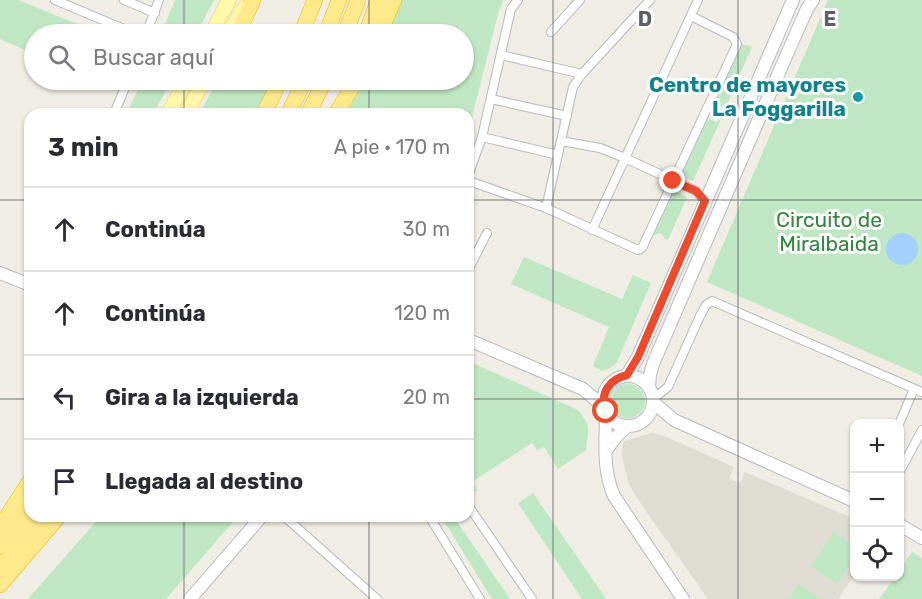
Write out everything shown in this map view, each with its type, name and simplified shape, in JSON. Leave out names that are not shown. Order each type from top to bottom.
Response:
[{"type":"highway","points":[[243,24],[253,0]]},
{"type":"highway","points":[[304,24],[315,0]]},
{"type":"highway","points":[[330,24],[339,0]]},
{"type":"highway","points":[[349,24],[358,0]]},
{"type":"highway","points":[[370,24],[378,0]]},
{"type":"highway","points":[[383,24],[394,0]]},
{"type":"highway","points":[[267,108],[275,90]]},
{"type":"highway","points":[[291,108],[300,90]]},
{"type":"highway","points":[[311,108],[320,90]]},
{"type":"highway","points":[[336,108],[342,90]]},
{"type":"highway","points":[[338,108],[350,90]]},
{"type":"highway","points":[[0,527],[24,490]]},
{"type":"highway","points":[[0,546],[24,512]]},
{"type":"highway","points":[[0,569],[35,522]]},
{"type":"highway","points":[[0,585],[53,522]]},
{"type":"main road","points":[[216,24],[229,0]]},
{"type":"main road","points":[[234,24],[248,0]]},
{"type":"main road","points":[[171,108],[181,90]]},
{"type":"main road","points":[[189,108],[199,90]]},
{"type":"street","points":[[55,0],[112,24]]},
{"type":"street","points":[[124,0],[155,13]]},
{"type":"street","points":[[150,24],[159,0]]},
{"type":"street","points":[[474,159],[482,137],[511,9],[519,0]]},
{"type":"street","points":[[552,32],[580,0]]},
{"type":"street","points":[[546,208],[573,87],[582,74],[650,0]]},
{"type":"street","points":[[592,230],[698,0]]},
{"type":"street","points":[[627,375],[638,357],[793,0]]},
{"type":"street","points":[[605,452],[621,431],[647,417],[652,410],[650,375],[653,364],[795,35],[813,0]]},
{"type":"street","points":[[474,183],[546,208],[638,250],[642,248],[736,44],[734,37],[691,16]]},
{"type":"street","points":[[501,55],[582,74]]},
{"type":"street","points":[[116,108],[124,90]]},
{"type":"street","points":[[491,99],[567,116]]},
{"type":"street","points":[[482,137],[558,155]]},
{"type":"street","points":[[561,141],[600,148],[625,158],[696,191],[705,201]]},
{"type":"street","points":[[474,258],[487,233]]},
{"type":"street","points":[[0,273],[24,283]]},
{"type":"street","points":[[652,396],[668,387],[700,316],[706,305],[712,301],[918,391],[900,419]]},
{"type":"street","points":[[474,343],[583,389],[605,409],[615,422],[634,424],[655,420],[674,420]]},
{"type":"street","points":[[683,599],[614,496],[607,476],[603,400],[607,387],[613,381],[627,375],[636,377],[644,381],[652,396],[674,420],[850,499]]},
{"type":"street","points":[[583,389],[607,387]]},
{"type":"street","points":[[904,464],[922,430]]},
{"type":"street","points":[[474,514],[532,599]]},
{"type":"street","points":[[190,599],[257,522]]},
{"type":"street","points":[[291,522],[377,599]]},
{"type":"street","points":[[433,522],[480,599]]},
{"type":"street","points":[[903,527],[922,538]]},
{"type":"shaded area","points":[[652,433],[662,435],[734,467],[729,479],[740,483],[745,472],[850,517],[851,581],[838,599],[708,599],[629,484],[622,456],[623,442]]},
{"type":"green space","points":[[0,0],[18,0],[77,24],[24,24],[24,50],[0,39]]},
{"type":"green space","points":[[175,0],[214,0],[201,24],[165,24]]},
{"type":"green space","points":[[402,0],[503,0],[474,109],[349,108],[359,90],[474,90],[474,24],[391,24]]},
{"type":"green space","name":"Circuito de Miralbaida","points":[[828,0],[922,0],[922,376],[707,282]]},
{"type":"green space","points":[[739,43],[752,47],[724,111],[722,106],[714,104],[709,107]]},
{"type":"green space","points":[[138,90],[166,90],[156,108],[130,108]]},
{"type":"green space","points":[[212,90],[267,90],[258,108],[202,108]]},
{"type":"green space","points":[[706,114],[709,119],[716,122],[721,119],[693,181],[679,174]]},
{"type":"green space","points":[[671,189],[687,197],[668,240],[662,234],[652,233]]},
{"type":"green space","points":[[524,257],[622,299],[633,275],[651,283],[617,362],[610,368],[602,371],[593,366],[609,327],[511,284]]},
{"type":"green space","points":[[474,364],[578,410],[588,428],[586,450],[558,469],[544,447],[537,450],[532,443],[474,481]]},
{"type":"green space","points":[[628,384],[640,389],[645,401],[640,413],[628,418],[616,413],[611,401],[616,389]]},
{"type":"green space","points":[[533,493],[606,599],[582,599],[518,503]]},
{"type":"green space","points":[[96,522],[233,522],[166,599],[28,599]]},
{"type":"green space","points":[[445,522],[457,522],[510,599],[492,599]]},
{"type":"green space","points":[[834,532],[850,543],[850,564],[837,584],[811,566]]},
{"type":"green space","points":[[912,552],[922,558],[922,599],[879,599],[892,581],[904,581],[904,564]]},
{"type":"green space","points":[[799,584],[820,599],[788,599]]},
{"type":"water","points":[[902,233],[913,238],[918,249],[913,260],[902,265],[891,260],[886,249],[891,238]]},
{"type":"place","name":"Centro de mayores La Foggarilla","points":[[858,97]]},
{"type":"route","points":[[606,411],[603,400],[607,387],[613,381],[627,375],[638,357],[705,201],[696,191],[673,181]]}]
